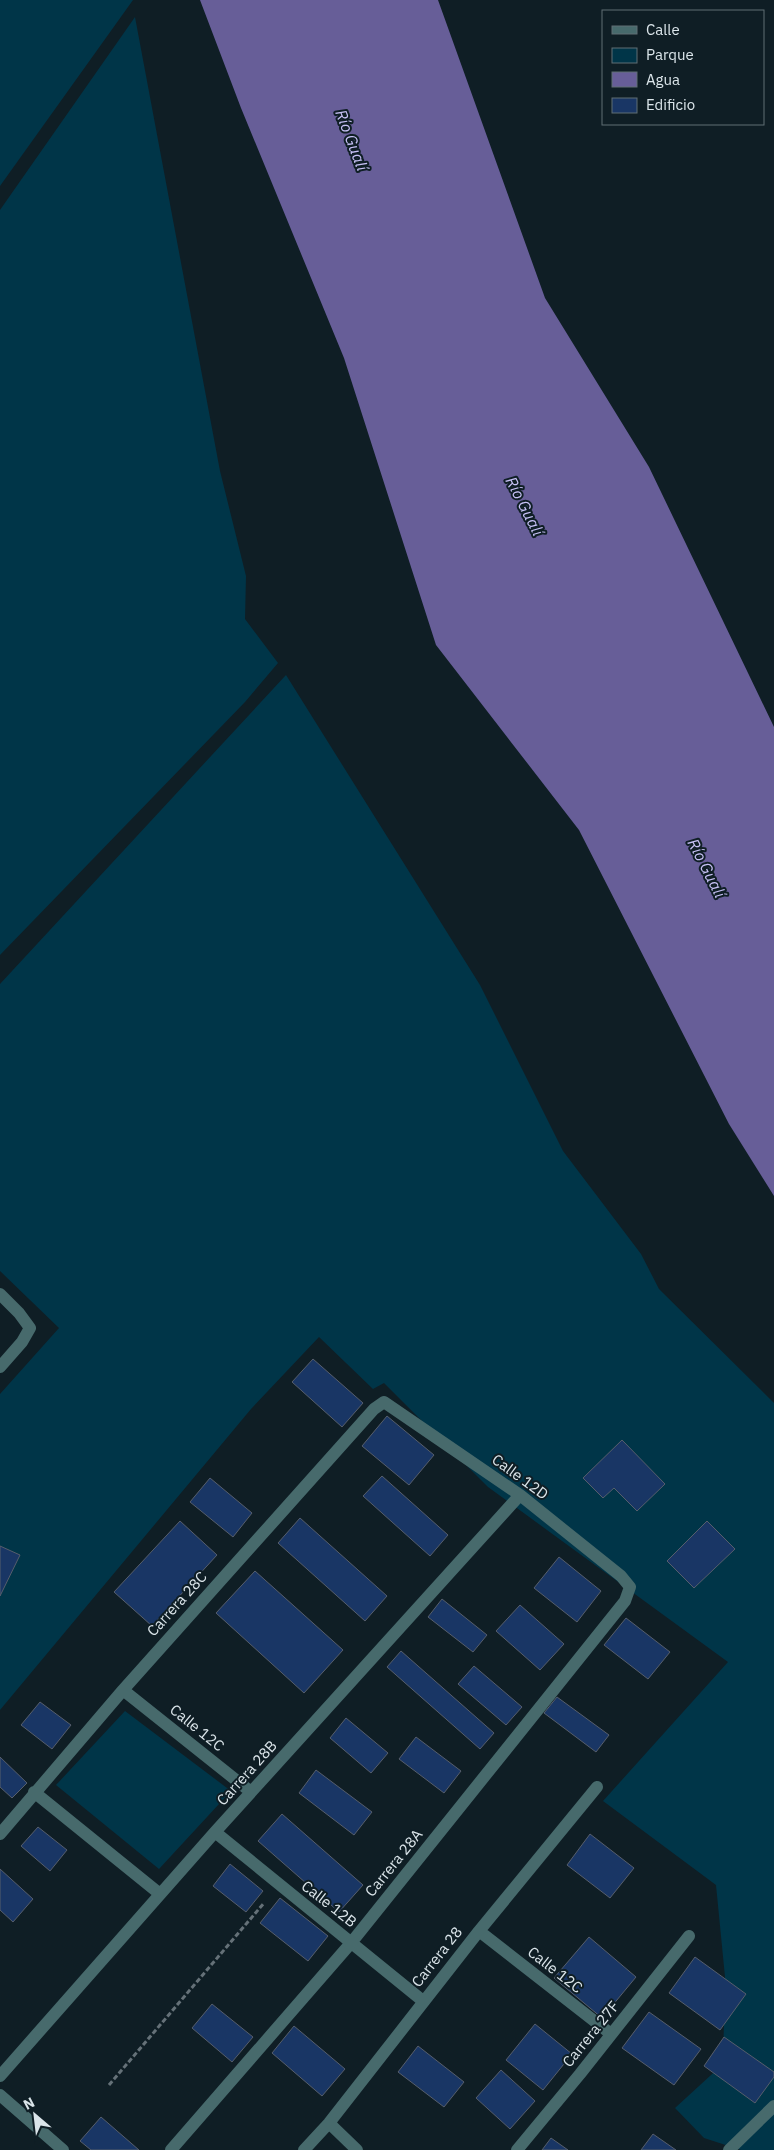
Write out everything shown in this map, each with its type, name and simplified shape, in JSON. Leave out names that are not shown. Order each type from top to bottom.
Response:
[{"type":"street","points":[[0,1294],[19,1312],[30,1328],[22,1342],[0,1367]]},
{"type":"street","name":"Calle 12D","points":[[384,1402],[520,1495],[621,1576],[630,1587]]},
{"type":"street","name":"Carrera 28C","points":[[0,1834],[123,1690],[374,1409],[384,1402]]},
{"type":"street","name":"Carrera 28B","points":[[0,2076],[215,1832],[520,1495]]},
{"type":"street","name":"Carrera 28A","points":[[171,2150],[351,1943],[625,1601],[630,1587]]},
{"type":"street","name":"Calle 12C","points":[[123,1690],[252,1792]]},
{"type":"street","name":"Carrera 28","points":[[304,2150],[329,2123],[423,2001],[597,1787]]},
{"type":"street","points":[[34,1792],[160,1894]]},
{"type":"street","name":"Calle 12B","points":[[215,1832],[279,1886],[423,2001]]},
{"type":"street","name":"Calle 12C","points":[[479,1931],[612,2034]]},
{"type":"street","name":"Carrera 27F","points":[[517,2150],[689,1936]]},
{"type":"street","points":[[0,2095],[63,2150]]},
{"type":"street","points":[[729,2150],[774,2106]]},
{"type":"street","points":[[329,2123],[357,2150]]},
{"type":"path","points":[[108,2085],[279,1886]]},
{"type":"green space","points":[[0,0],[133,0],[0,186]]},
{"type":"green space","points":[[135,17],[220,471],[246,576],[245,619],[278,663],[245,702],[0,955],[0,210]]},
{"type":"green space","points":[[286,675],[480,985],[563,1151],[641,1254],[659,1289],[774,1403],[774,2150],[741,2150],[704,2138],[675,2108],[723,2064],[725,1977],[716,1885],[603,1801],[728,1662],[488,1487],[384,1383],[373,1389],[319,1337],[251,1409],[0,1710],[0,1394],[59,1328],[0,1271],[0,984]]},
{"type":"green space","points":[[125,1711],[231,1791],[159,1869],[56,1785]]},
{"type":"water","name":"Río Gualí","points":[[200,0],[438,0],[545,298],[649,467],[774,727],[774,1196],[729,1124],[579,830],[436,645],[344,358],[241,108]]},
{"type":"building","points":[[313,1359],[363,1403],[342,1427],[292,1382]]},
{"type":"building","points":[[387,1416],[434,1455],[409,1485],[362,1446]]},
{"type":"building","points":[[622,1440],[665,1484],[637,1511],[614,1488],[603,1498],[583,1478]]},
{"type":"building","points":[[382,1476],[448,1535],[430,1556],[363,1496]]},
{"type":"building","points":[[210,1478],[252,1513],[233,1537],[190,1502]]},
{"type":"building","points":[[300,1518],[387,1596],[365,1621],[278,1543]]},
{"type":"building","points":[[180,1521],[217,1555],[152,1626],[114,1592]]},
{"type":"building","points":[[707,1521],[735,1549],[694,1588],[667,1561]]},
{"type":"building","points":[[0,1546],[20,1555],[0,1596]]},
{"type":"building","points":[[559,1557],[601,1591],[577,1622],[534,1588]]},
{"type":"building","points":[[255,1571],[343,1650],[304,1693],[216,1613]]},
{"type":"building","points":[[442,1599],[487,1635],[473,1652],[428,1617]]},
{"type":"building","points":[[520,1605],[564,1644],[540,1670],[496,1631]]},
{"type":"building","points":[[626,1618],[670,1652],[648,1679],[604,1645]]},
{"type":"building","points":[[401,1651],[494,1733],[480,1749],[387,1667]]},
{"type":"building","points":[[474,1666],[522,1707],[506,1725],[458,1684]]},
{"type":"building","points":[[557,1697],[609,1735],[596,1752],[544,1713]]},
{"type":"building","points":[[40,1702],[71,1725],[52,1749],[21,1725]]},
{"type":"building","points":[[346,1718],[388,1753],[371,1773],[330,1738]]},
{"type":"building","points":[[416,1737],[461,1771],[444,1793],[399,1759]]},
{"type":"building","points":[[0,1757],[27,1783],[12,1798],[0,1787]]},
{"type":"building","points":[[316,1770],[372,1812],[354,1835],[299,1793]]},
{"type":"building","points":[[282,1814],[363,1885],[339,1912],[258,1841]]},
{"type":"building","points":[[38,1827],[67,1850],[50,1871],[21,1846]]},
{"type":"building","points":[[590,1834],[634,1868],[610,1898],[567,1865]]},
{"type":"building","points":[[230,1864],[263,1891],[246,1912],[213,1886]]},
{"type":"building","points":[[0,1869],[33,1899],[13,1922],[0,1910]]},
{"type":"building","points":[[280,1898],[328,1936],[308,1961],[260,1923]]},
{"type":"building","points":[[589,1937],[636,1977],[602,2018],[554,1978]]},
{"type":"building","points":[[695,1957],[746,1994],[720,2030],[669,1993]]},
{"type":"building","points":[[212,2004],[253,2037],[232,2062],[192,2028]]},
{"type":"building","points":[[649,2012],[701,2049],[674,2085],[622,2048]]},
{"type":"building","points":[[535,2024],[572,2054],[543,2090],[506,2060]]},
{"type":"building","points":[[294,2026],[345,2069],[322,2096],[272,2053]]},
{"type":"building","points":[[724,2037],[774,2072],[774,2077],[755,2103],[704,2066]]},
{"type":"building","points":[[418,2046],[464,2082],[444,2107],[398,2072]]},
{"type":"building","points":[[501,2070],[535,2101],[510,2129],[476,2098]]},
{"type":"building","points":[[101,2117],[139,2150],[91,2150],[80,2141]]},
{"type":"building","points":[[653,2134],[676,2150],[641,2150]]},
{"type":"building","points":[[551,2138],[568,2150],[542,2150]]}]
